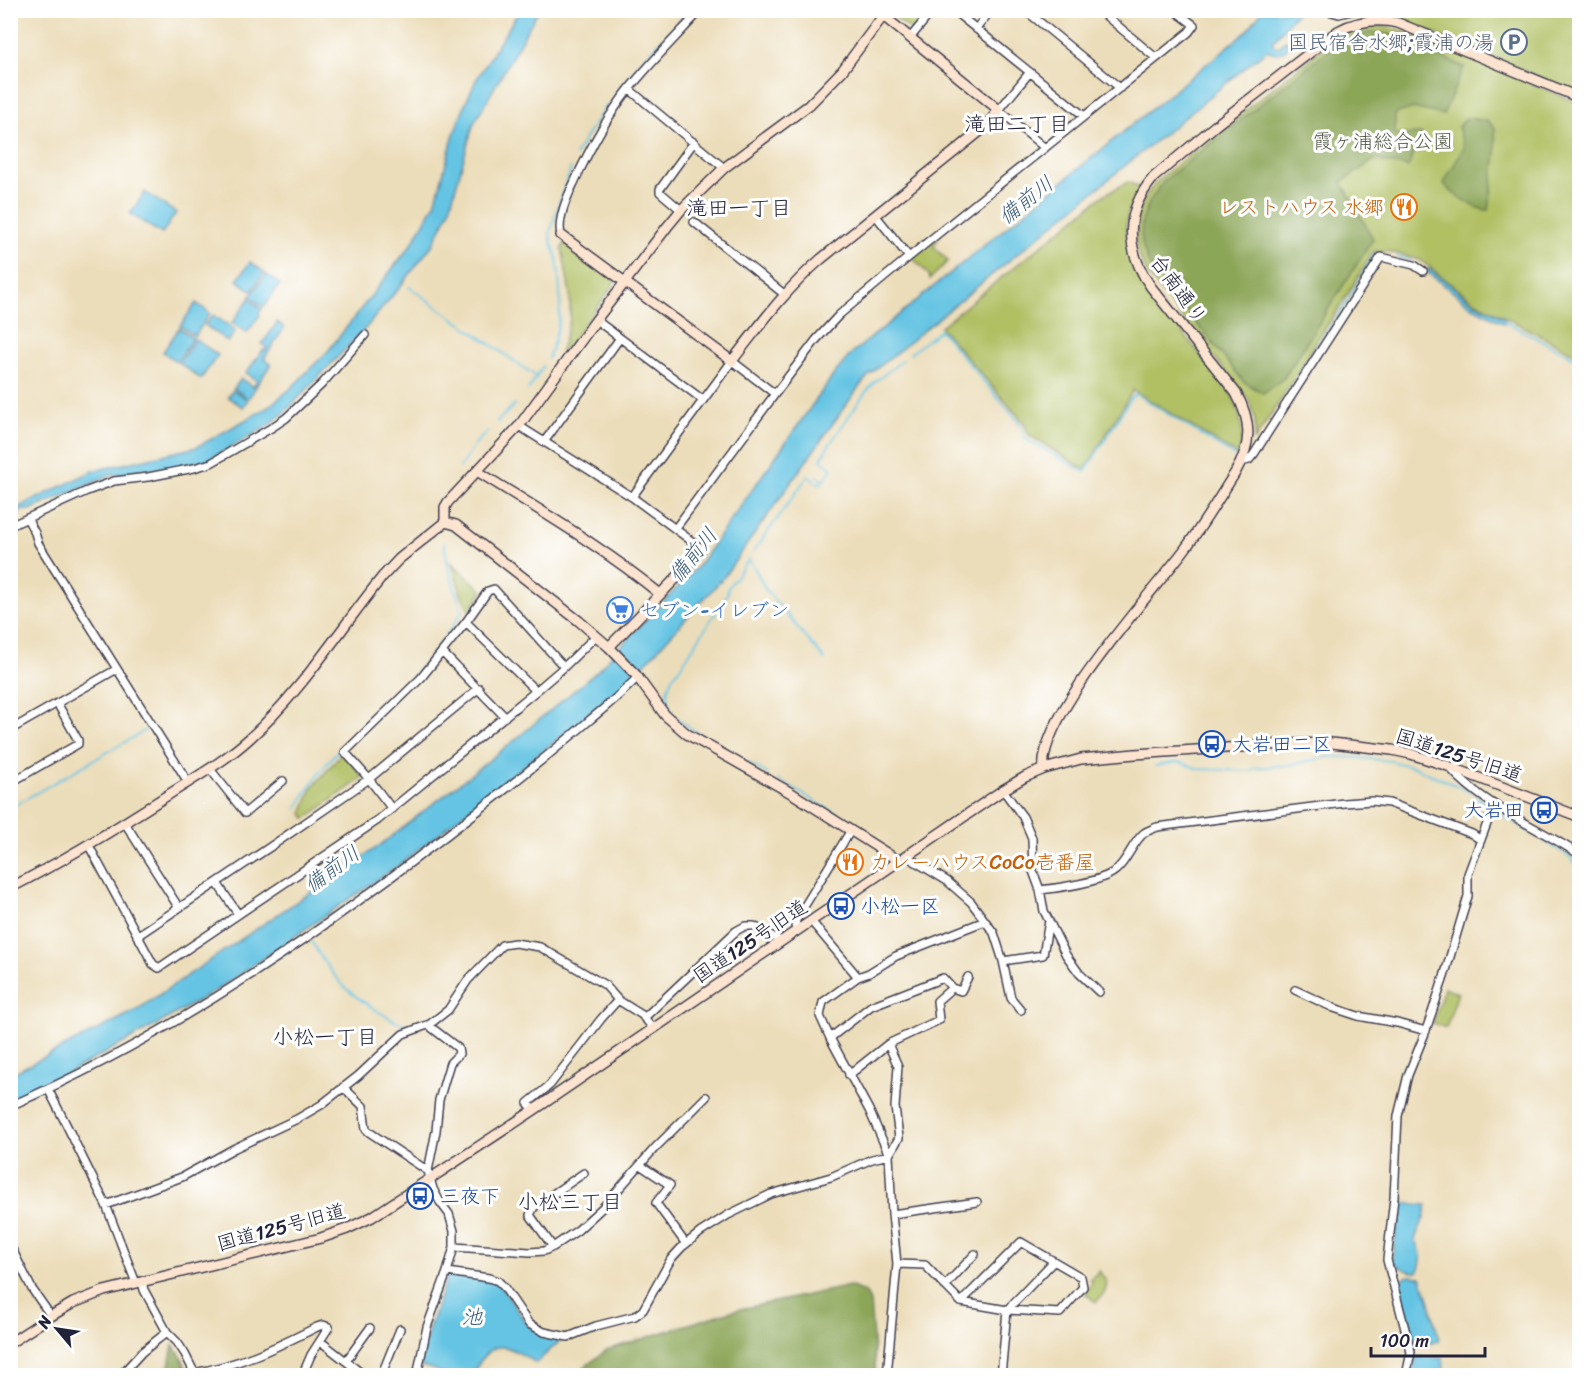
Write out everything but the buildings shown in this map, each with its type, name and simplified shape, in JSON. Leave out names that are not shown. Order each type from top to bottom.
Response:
[{"type":"street","points":[[701,10],[629,89],[605,123],[581,167],[563,210],[559,229],[561,235],[775,394]]},
{"type":"street","points":[[910,39],[933,10]]},
{"type":"street","points":[[953,10],[1084,116]]},
{"type":"street","points":[[976,29],[991,10]]},
{"type":"street","points":[[1025,10],[1119,88]]},
{"type":"street","points":[[1099,10],[1156,58]]},
{"type":"street","points":[[675,529],[829,325],[909,257],[1189,32],[1194,25],[1174,10]]},
{"type":"street","points":[[1325,10],[1339,14],[1356,10]]},
{"type":"street","points":[[1371,10],[1390,21]]},
{"type":"street","points":[[445,522],[445,507],[448,502],[519,426],[681,210],[724,168],[809,105],[842,71],[880,13],[1045,148]]},
{"type":"street","name":"台南通り","points":[[1044,769],[1043,759],[1058,719],[1068,701],[1087,673],[1185,549],[1241,462],[1247,445],[1248,424],[1236,393],[1151,287],[1139,268],[1132,241],[1132,219],[1141,194],[1154,177],[1216,125],[1338,30],[1361,22],[1390,21],[1580,98]]},
{"type":"street","points":[[632,497],[784,294],[806,272],[984,128],[1029,72]]},
{"type":"street","points":[[629,89],[724,168]]},
{"type":"street","points":[[681,210],[660,192],[660,189],[694,142]]},
{"type":"street","points":[[876,216],[909,257]]},
{"type":"street","points":[[694,222],[784,294]]},
{"type":"street","points":[[1241,462],[1249,460],[1254,454],[1381,257],[1414,265],[1424,271]]},
{"type":"street","points":[[597,320],[703,400]]},
{"type":"street","points":[[10,526],[114,481],[148,477],[211,463],[286,418],[322,384],[365,335]]},
{"type":"street","points":[[544,442],[620,338]]},
{"type":"street","points":[[519,426],[632,497],[701,548],[611,649]]},
{"type":"street","points":[[477,471],[630,568],[660,594]]},
{"type":"street","points":[[27,518],[38,543],[188,782]]},
{"type":"street","points":[[445,522],[456,525],[611,649],[637,676],[665,715],[687,734],[851,830],[947,881],[972,902],[994,933],[1004,961],[1011,998],[1021,1010]]},
{"type":"street","points":[[10,888],[125,823],[210,769],[250,738],[289,697],[383,576],[399,559],[445,522]]},
{"type":"street","points":[[392,809],[369,778],[345,752],[421,678],[488,591],[494,589],[564,667]]},
{"type":"street","points":[[466,622],[536,691]]},
{"type":"street","points":[[88,844],[153,964],[159,968],[378,820],[536,691],[596,636]]},
{"type":"street","points":[[442,652],[505,717]]},
{"type":"street","points":[[10,730],[117,669]]},
{"type":"street","points":[[10,1106],[118,1053],[209,1001],[320,928],[408,865],[551,753],[637,676]]},
{"type":"street","points":[[137,936],[369,778],[479,688]]},
{"type":"street","points":[[10,783],[78,744],[78,740],[57,703]]},
{"type":"street","name":"国道125号旧道","points":[[10,1343],[51,1316],[90,1296],[321,1238],[384,1211],[429,1175],[534,1110],[1003,790],[1044,769],[1073,760],[1093,757],[1310,743],[1352,744],[1392,750],[1448,766],[1580,817]]},
{"type":"street","points":[[1448,766],[1494,805],[1580,855]]},
{"type":"street","points":[[210,769],[245,813],[283,781]]},
{"type":"street","points":[[1003,790],[1023,817],[1032,838],[1033,871],[1044,911],[1066,955],[1079,974],[1099,992]]},
{"type":"street","points":[[1040,890],[1065,887],[1104,877],[1114,872],[1134,843],[1144,833],[1157,827],[1301,807],[1372,801],[1389,803],[1472,834],[1481,840]]},
{"type":"street","points":[[1404,1376],[1411,1352],[1387,1260],[1394,1198],[1398,1116],[1408,1075],[1426,1031],[1468,896],[1468,874],[1494,805]]},
{"type":"street","points":[[125,823],[179,908]]},
{"type":"street","points":[[797,930],[796,920],[851,830]]},
{"type":"street","points":[[217,883],[238,914]]},
{"type":"street","points":[[812,921],[858,977]]},
{"type":"street","points":[[887,1376],[897,1264],[889,1155],[869,1110],[820,1016],[823,1002],[858,977],[869,973],[896,956],[985,921]]},
{"type":"street","points":[[1004,961],[1043,955],[1049,921]]},
{"type":"street","points":[[644,1018],[736,931],[745,926],[754,926],[781,941]]},
{"type":"street","points":[[106,1205],[182,1177],[321,1105],[358,1076],[403,1034],[430,1024],[448,1010],[468,980],[502,945],[515,943],[540,947],[605,986],[618,1000],[644,1018],[653,1028]]},
{"type":"street","points":[[830,1038],[871,1006],[943,978],[952,988],[961,991],[968,977]]},
{"type":"street","points":[[849,1075],[888,1044],[939,1020],[937,1001],[952,988]]},
{"type":"street","points":[[1295,990],[1358,1016],[1426,1031]]},
{"type":"street","points":[[534,1110],[528,1103],[550,1085],[618,1000]]},
{"type":"street","points":[[417,1376],[427,1328],[454,1246],[454,1231],[449,1214],[436,1195],[429,1175],[439,1100],[450,1063],[459,1054],[458,1048],[430,1024]]},
{"type":"street","points":[[447,1272],[498,1281],[529,1324],[544,1332],[568,1337],[596,1326],[635,1316],[643,1310],[671,1258],[701,1232],[728,1215],[771,1194],[831,1177],[872,1159],[889,1155],[899,1138],[896,1107],[898,1066],[888,1044]]},
{"type":"street","points":[[343,1087],[363,1106],[366,1129],[429,1175]]},
{"type":"street","points":[[48,1089],[106,1205],[139,1282],[167,1332],[185,1354],[194,1374],[246,1360],[317,1327],[323,1325],[329,1327],[302,1376]]},
{"type":"street","points":[[454,1246],[530,1252],[544,1251],[553,1247],[578,1230],[603,1207],[706,1097]]},
{"type":"street","points":[[640,1165],[670,1185],[656,1203],[686,1244]]},
{"type":"street","points":[[553,1247],[530,1215],[534,1207],[584,1173]]},
{"type":"street","points":[[892,1214],[976,1202]]},
{"type":"street","points":[[897,1264],[925,1265],[961,1302],[1007,1310],[1060,1313],[1083,1287],[1082,1277],[1021,1242],[961,1302]]},
{"type":"street","points":[[10,1245],[32,1289],[51,1316]]},
{"type":"street","points":[[945,1286],[975,1254]]},
{"type":"street","points":[[1001,1376],[1007,1310],[1054,1261]]},
{"type":"street","points":[[346,1361],[370,1328]]},
{"type":"street","points":[[381,1376],[400,1329]]},
{"type":"street","points":[[120,1376],[142,1352],[167,1332]]},
{"type":"street","points":[[320,1341],[365,1376]]},
{"type":"green space","points":[[887,11],[929,11],[912,31]]},
{"type":"green space","points":[[1377,11],[1579,11],[1579,94],[1488,55]]},
{"type":"green space","name":"霞ヶ浦総合公園","points":[[1378,26],[1403,31],[1579,103],[1579,356],[1474,301],[1420,260],[1391,252],[1374,251],[1254,441],[1255,420],[1248,399],[1148,275],[1137,247],[1139,213],[1148,193],[1163,176],[1338,36],[1361,27]]},
{"type":"green space","points":[[1373,32],[1390,34],[1464,67],[1443,115],[1413,108],[1395,114],[1395,135],[1422,134],[1408,167],[1374,160],[1342,182],[1373,239],[1284,378],[1263,393],[1244,382],[1150,266],[1142,242],[1142,221],[1151,200],[1165,180],[1325,53],[1348,40]]},
{"type":"green space","points":[[1466,118],[1488,121],[1495,128],[1496,152],[1489,210],[1478,208],[1464,201],[1444,183],[1464,147],[1458,127]]},
{"type":"green space","points":[[1128,182],[1140,188],[1132,203],[1126,223],[1127,242],[1135,269],[1139,278],[1231,393],[1242,432],[1237,455],[1133,390],[1085,470],[1029,435],[1024,423],[940,327],[1104,195]]},
{"type":"green space","points":[[939,237],[934,247],[948,261],[930,279],[912,257]]},
{"type":"green space","points":[[565,243],[615,279],[613,286],[559,358],[570,319],[570,294],[562,248]]},
{"type":"green space","points":[[452,563],[483,591],[469,610],[461,594]]},
{"type":"green space","points":[[343,752],[362,776],[361,779],[306,818],[302,813],[312,788]]},
{"type":"green space","points":[[1444,988],[1458,993],[1446,1028],[1433,1023]]},
{"type":"green space","points":[[1099,1271],[1107,1282],[1105,1292],[1096,1302],[1085,1293],[1093,1282],[1090,1280]]},
{"type":"green space","points":[[850,1286],[866,1293],[870,1302],[876,1375],[574,1375],[607,1350],[731,1311]]},
{"type":"green space","points":[[173,1345],[181,1356],[189,1375],[167,1375]]},
{"type":"water","points":[[519,11],[538,11],[473,125],[449,212],[433,244],[365,329],[284,413],[266,427],[208,460],[151,474],[113,474],[30,510],[23,510],[11,521],[11,507],[17,508],[93,471],[197,447],[265,409],[288,391],[328,351],[411,245],[435,204],[454,134],[464,107],[476,80]]},
{"type":"water","points":[[1262,11],[1298,11],[1272,43],[1277,47],[1285,40],[1290,44],[1283,52],[1274,53],[1267,50],[869,375],[723,578],[628,682],[399,865],[218,989],[37,1090],[11,1101],[11,1074],[135,1011],[379,846],[510,744],[594,674],[698,566],[835,373],[851,354],[1247,31]]},
{"type":"water","points":[[145,192],[176,213],[162,234],[130,214]]},
{"type":"water","points":[[250,262],[264,272],[252,291],[237,280]]},
{"type":"water","points":[[1429,269],[1473,302],[1505,318],[1504,323],[1471,306],[1427,272]]},
{"type":"water","points":[[266,274],[280,284],[264,307],[250,297]]},
{"type":"water","points":[[249,299],[262,309],[247,333],[232,323]]},
{"type":"water","points":[[196,303],[210,313],[195,336],[180,326]]},
{"type":"water","points":[[213,315],[234,329],[235,332],[228,342],[205,325]]},
{"type":"water","points":[[278,322],[284,328],[264,359],[271,364],[243,407],[228,397],[233,390],[246,397],[234,388],[241,379],[253,387],[257,381],[246,373],[267,348],[262,344]]},
{"type":"water","points":[[179,328],[193,338],[177,362],[163,352]]},
{"type":"water","points":[[195,339],[218,355],[201,379],[179,363]]},
{"type":"water","points":[[1400,1203],[1427,1205],[1415,1239],[1421,1255],[1418,1272],[1407,1271],[1392,1263]]},
{"type":"water","name":"池","points":[[448,1274],[496,1282],[528,1326],[562,1339],[536,1363],[508,1348],[495,1348],[482,1359],[473,1375],[442,1375],[436,1370],[420,1366],[429,1328]]},
{"type":"water","points":[[1408,1276],[1421,1277],[1429,1299],[1439,1340],[1432,1343],[1416,1342],[1399,1281]]},
{"type":"water","points":[[1417,1357],[1443,1358],[1444,1370],[1441,1375],[1411,1375]]},
{"type":"waterway","points":[[615,94],[644,58],[690,10]]},
{"type":"waterway","points":[[575,156],[607,104]]},
{"type":"waterway","points":[[548,358],[559,321],[560,309],[557,259],[550,232],[571,168]]},
{"type":"waterway","points":[[1296,383],[1375,254]]},
{"type":"waterway","points":[[1397,257],[1412,261]]},
{"type":"waterway","points":[[409,287],[537,377]]},
{"type":"waterway","points":[[1502,320],[1580,361]]},
{"type":"waterway","points":[[910,354],[940,330],[1021,425],[1026,439],[1084,472],[1131,398],[1136,394],[1236,457]]},
{"type":"waterway","points":[[754,551],[808,476],[820,485],[832,469],[821,460],[827,448],[865,393],[876,381],[903,360]]},
{"type":"waterway","points":[[528,390],[543,366]]},
{"type":"waterway","points":[[497,422],[515,404]]},
{"type":"waterway","points":[[460,467],[476,443],[488,431]]},
{"type":"waterway","points":[[818,476],[823,481]]},
{"type":"waterway","points":[[297,809],[318,774],[344,744],[418,671],[462,612],[449,570],[444,543]]},
{"type":"waterway","points":[[749,559],[727,589],[728,593],[672,678],[667,694],[669,707],[674,716],[709,741],[768,774]]},
{"type":"waterway","points":[[749,560],[766,590],[825,660]]},
{"type":"waterway","points":[[10,808],[148,729]]},
{"type":"waterway","points":[[1155,766],[1179,762],[1199,769],[1250,771],[1255,768],[1290,765],[1328,757],[1350,757],[1390,761],[1414,767],[1471,792]]},
{"type":"waterway","points":[[778,780],[841,816]]},
{"type":"waterway","points":[[1476,795],[1488,809]]},
{"type":"waterway","points":[[1499,813],[1569,856],[1580,868]]},
{"type":"waterway","points":[[311,941],[325,963],[346,988],[363,1002],[395,1021],[411,1025],[418,1024],[436,1015]]},
{"type":"place","name":"国民宿舎水郷;霞浦の湯","points":[[1514,42]]},
{"type":"place","name":"レストハウス 水郷","points":[[1404,207]]},
{"type":"place","name":"セブン-イレブン","points":[[620,610]]},
{"type":"place","name":"大岩田二区","points":[[1212,744]]},
{"type":"place","name":"大岩田","points":[[1544,810]]},
{"type":"place","name":"カレーハウスCoCo壱番屋","points":[[850,862]]},
{"type":"place","name":"小松一区","points":[[841,906]]},
{"type":"place","name":"三夜下","points":[[420,1196]]},
{"type":"district","name":"滝田二丁目","points":[[1017,124]]},
{"type":"district","name":"滝田一丁目","points":[[739,208]]},
{"type":"district","name":"小松一丁目","points":[[325,1037]]},
{"type":"district","name":"小松三丁目","points":[[570,1202]]},
{"type":"water label","name":"備前川","points":[[1026,200]]},
{"type":"water label","name":"備前川","points":[[693,555]]},
{"type":"water label","name":"備前川","points":[[332,869]]}]
